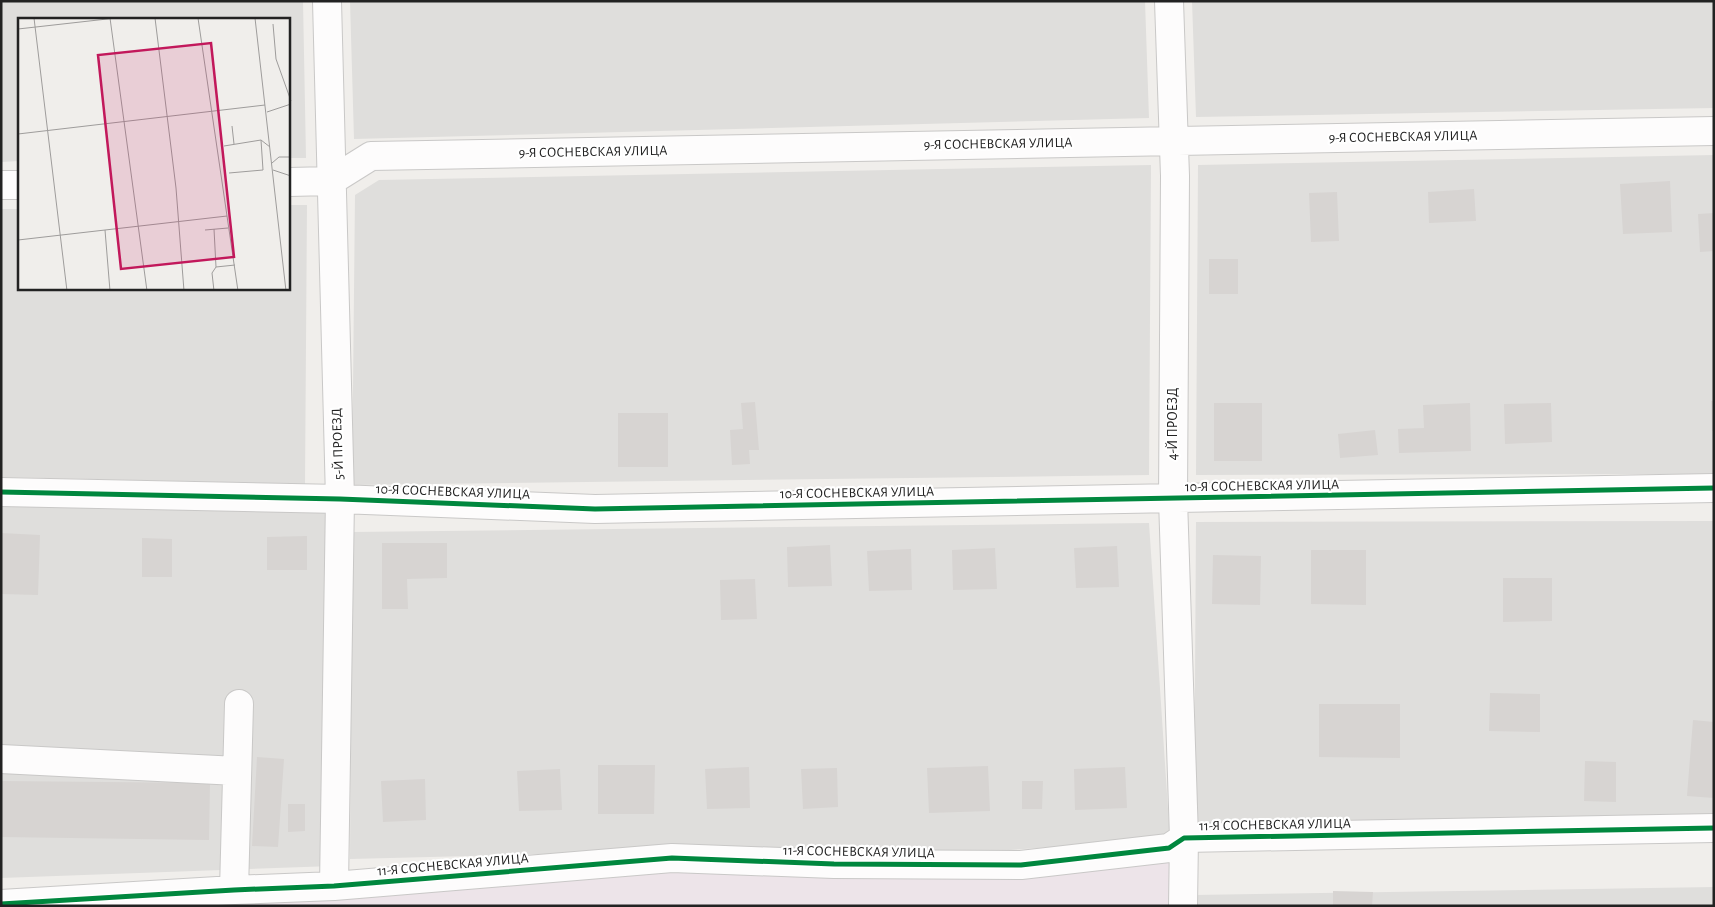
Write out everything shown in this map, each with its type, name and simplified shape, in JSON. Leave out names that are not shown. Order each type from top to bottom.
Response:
[{"type":"street","name":"5-Й ПРОЕЗД","points":[[327,1],[340,499],[334,886]]},
{"type":"street","name":"4-Й ПРОЕЗД","points":[[1169,1],[1175,186],[1173,498],[1184,838],[1184,906]]},
{"type":"street","name":"9-Я СОСНЕВСКАЯ УЛИЦА","points":[[331,181],[371,156],[1714,131]]},
{"type":"street","points":[[290,182],[331,181]]},
{"type":"street","points":[[1,185],[18,185]]},
{"type":"street","name":"10-Я СОСНЕВСКАЯ УЛИЦА","points":[[1,492],[340,499],[595,509],[1714,488]]},
{"type":"street","points":[[234,890],[239,704]]},
{"type":"street","points":[[1,759],[237,771]]},
{"type":"street","name":"11-Я СОСНЕВСКАЯ УЛИЦА","points":[[1,904],[334,886],[672,858],[834,864],[1020,865],[1168,848],[1184,838],[1714,828]]},
{"type":"shaded area","points":[[1,1],[303,1],[306,158],[290,158],[290,18],[18,18],[18,161],[1,162]]},
{"type":"shaded area","points":[[350,1],[1145,1],[1149,118],[354,139]]},
{"type":"shaded area","points":[[1192,1],[1714,1],[1714,108],[1196,117]]},
{"type":"shaded area","points":[[1714,155],[1714,474],[1196,475],[1198,165]]},
{"type":"shaded area","points":[[1151,165],[1149,475],[352,485],[355,195],[379,180]]},
{"type":"shaded area","points":[[290,205],[307,205],[305,484],[1,477],[1,209],[18,209],[18,290],[290,290]]},
{"type":"shaded area","points":[[1,496],[336,503],[333,866],[1,878]]},
{"type":"shaded area","points":[[1714,521],[1714,840],[1194,847],[1196,522]]},
{"type":"shaded area","points":[[1149,523],[1170,839],[921,856],[670,851],[350,859],[352,532]]},
{"type":"shaded area","points":[[1179,853],[1179,906],[177,906],[672,863]]},
{"type":"shaded area","points":[[1714,887],[1714,906],[1195,906],[1194,895]]},
{"type":"building","points":[[1670,181],[1672,232],[1623,234],[1620,184]]},
{"type":"building","points":[[1474,189],[1476,221],[1429,223],[1428,192]]},
{"type":"building","points":[[1337,192],[1339,241],[1311,242],[1309,193]]},
{"type":"building","points":[[1714,213],[1714,251],[1700,252],[1698,214]]},
{"type":"building","points":[[1209,259],[1238,259],[1238,294],[1209,294]]},
{"type":"building","points":[[1711,401],[1714,401],[1714,431],[1712,431]]},
{"type":"building","points":[[755,402],[759,450],[749,450],[750,464],[732,465],[730,430],[743,429],[741,403]]},
{"type":"building","points":[[1214,403],[1262,403],[1262,461],[1214,461]]},
{"type":"building","points":[[1470,403],[1471,451],[1399,453],[1398,429],[1424,428],[1423,405]]},
{"type":"building","points":[[1551,403],[1552,442],[1505,444],[1504,404]]},
{"type":"building","points":[[618,413],[668,413],[668,467],[618,467]]},
{"type":"building","points":[[1375,430],[1378,455],[1340,458],[1338,434]]},
{"type":"building","points":[[1,533],[40,535],[38,595],[1,594]]},
{"type":"building","points":[[307,536],[307,570],[267,570],[267,537]]},
{"type":"building","points":[[142,538],[172,539],[172,577],[142,577]]},
{"type":"building","points":[[382,543],[447,543],[447,578],[407,579],[408,609],[382,609]]},
{"type":"building","points":[[830,545],[832,586],[788,587],[787,547]]},
{"type":"building","points":[[1117,546],[1119,587],[1076,588],[1074,548]]},
{"type":"building","points":[[995,548],[997,589],[953,590],[952,550]]},
{"type":"building","points":[[911,549],[912,590],[869,591],[867,551]]},
{"type":"building","points":[[1311,550],[1366,550],[1366,605],[1311,604]]},
{"type":"building","points":[[1213,555],[1261,556],[1260,605],[1212,604]]},
{"type":"building","points":[[1503,578],[1552,578],[1552,621],[1503,622]]},
{"type":"building","points":[[755,579],[757,619],[721,620],[720,580]]},
{"type":"building","points":[[1490,693],[1540,694],[1540,732],[1489,731]]},
{"type":"building","points":[[1319,704],[1400,704],[1400,758],[1319,757]]},
{"type":"building","points":[[1693,720],[1714,722],[1714,798],[1687,796]]},
{"type":"building","points":[[257,757],[284,759],[278,847],[252,846]]},
{"type":"building","points":[[1585,761],[1616,762],[1616,802],[1584,801]]},
{"type":"building","points":[[598,765],[655,765],[654,814],[598,814]]},
{"type":"building","points":[[988,766],[990,811],[929,813],[927,768]]},
{"type":"building","points":[[749,767],[750,808],[707,809],[705,769]]},
{"type":"building","points":[[1125,767],[1127,808],[1075,810],[1074,769]]},
{"type":"building","points":[[837,768],[838,807],[803,809],[801,769]]},
{"type":"building","points":[[560,769],[562,810],[519,811],[517,771]]},
{"type":"building","points":[[425,779],[426,820],[383,822],[381,781]]},
{"type":"building","points":[[1,781],[210,783],[209,840],[1,837]]},
{"type":"building","points":[[1022,781],[1043,781],[1042,809],[1022,809]]},
{"type":"building","points":[[288,804],[305,804],[305,831],[288,832]]},
{"type":"building","points":[[1333,891],[1373,892],[1372,906],[1333,906]]},
{"type":"cycle path","points":[[1,492],[340,499],[595,509],[1714,488]]},
{"type":"cycle path","points":[[1,904],[334,886],[672,858],[834,864],[1021,865],[1169,848],[1184,838],[1714,828]]}]
